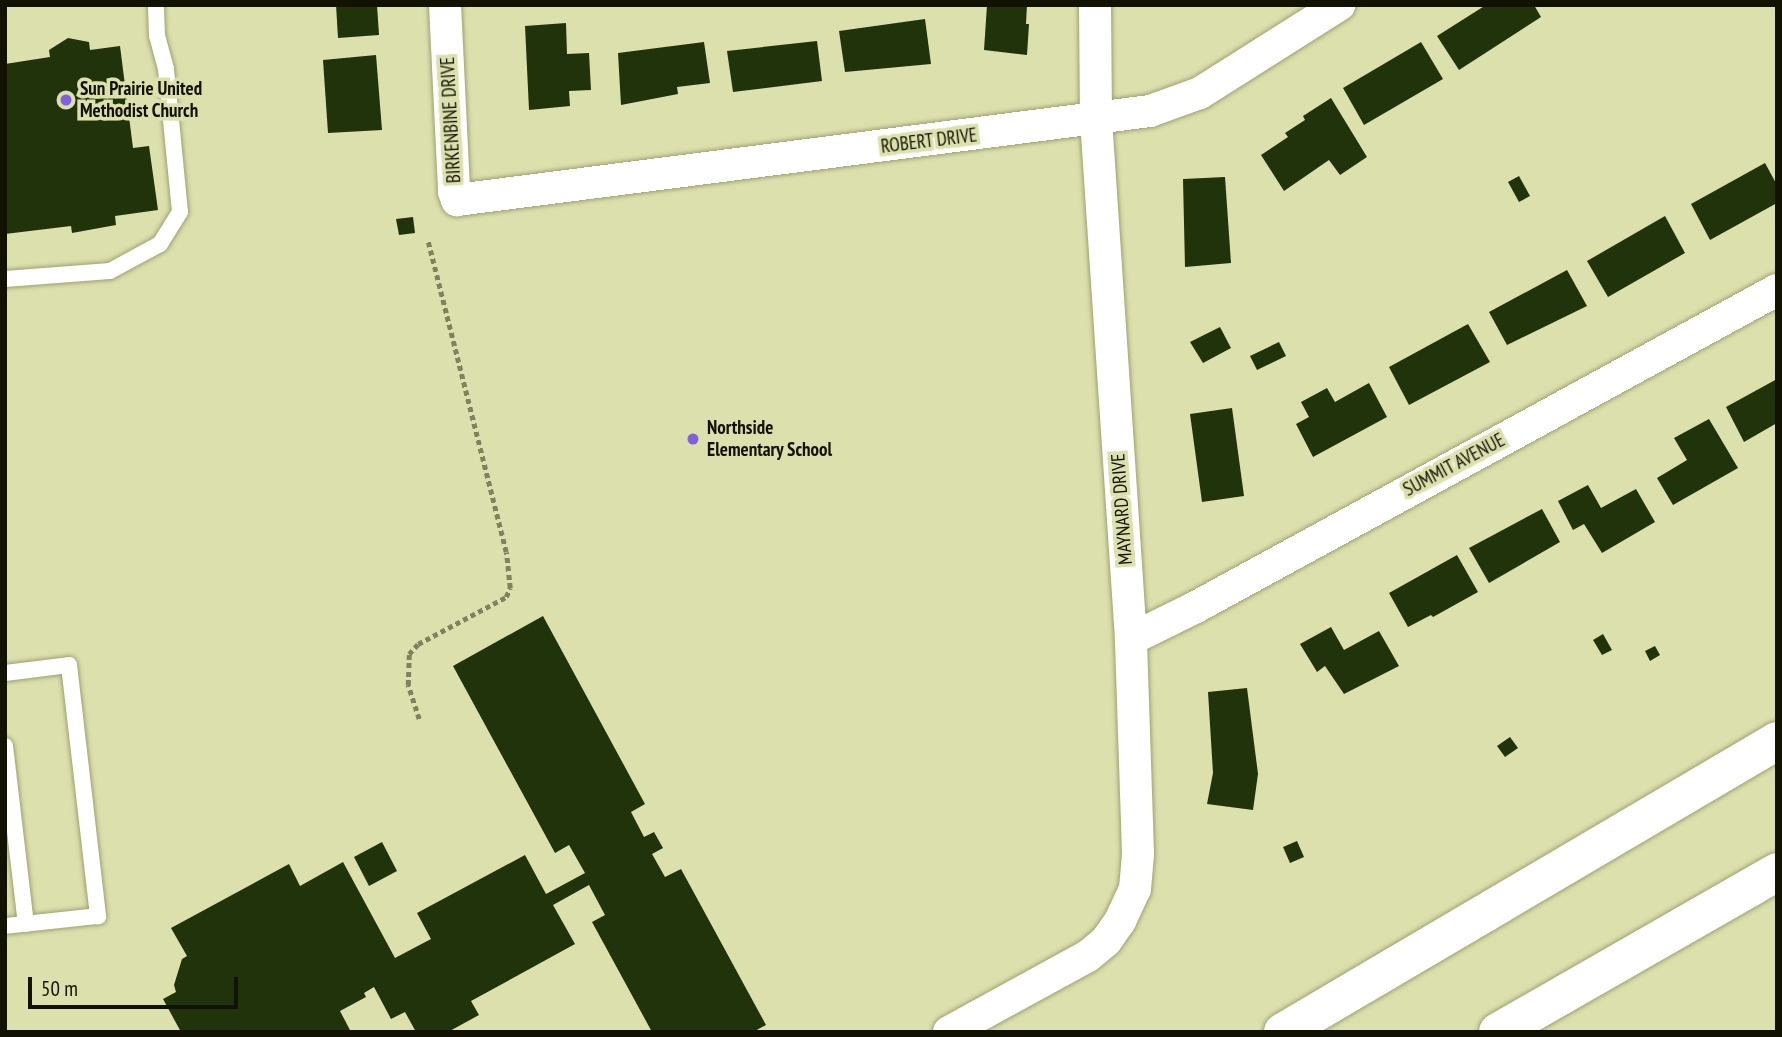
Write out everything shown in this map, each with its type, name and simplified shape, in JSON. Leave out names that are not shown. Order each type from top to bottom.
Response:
[{"type":"highway","points":[[1283,1032],[1777,741]]},
{"type":"highway","points":[[1498,1032],[1777,872]]},
{"type":"street","name":"BIRKENBINE DRIVE","points":[[445,5],[454,192],[457,200],[492,197]]},
{"type":"street","name":"MAYNARD DRIVE","points":[[949,1032],[1088,956],[1105,941],[1120,921],[1135,889],[1138,853],[1131,639],[1096,119],[1095,5]]},
{"type":"street","name":"ROBERT DRIVE","points":[[492,197],[1150,111],[1200,93],[1339,5]]},
{"type":"street","name":"SUMMIT AVENUE","points":[[1131,639],[1196,607],[1777,290]]},
{"type":"lane","points":[[5,279],[110,271],[160,244],[180,212],[166,69],[157,36],[156,5]]},
{"type":"lane","points":[[5,673],[69,665],[98,916],[5,926]]},
{"type":"lane","points":[[5,746],[26,924]]},
{"type":"path","points":[[419,719],[408,685],[409,654],[418,644],[506,597],[510,588],[506,552],[428,242]]},
{"type":"building","points":[[336,5],[377,5],[379,35],[338,38]]},
{"type":"building","points":[[987,5],[1027,5],[1027,55],[984,50]]},
{"type":"building","points":[[1486,5],[1534,5],[1541,17],[1459,70],[1437,36]]},
{"type":"building","points":[[925,19],[931,64],[845,72],[839,31]]},
{"type":"building","points":[[566,23],[567,54],[589,53],[591,90],[569,91],[570,106],[529,110],[525,26]]},
{"type":"building","name":"Sun Prairie United Methodist Church","points":[[68,38],[89,42],[90,50],[120,46],[133,148],[149,146],[158,210],[115,216],[116,225],[72,233],[71,226],[5,234],[5,64],[50,57],[49,50]]},
{"type":"building","points":[[817,41],[822,81],[733,92],[727,51]]},
{"type":"building","points":[[704,42],[710,83],[677,87],[678,94],[621,105],[618,53]]},
{"type":"building","points":[[1421,42],[1443,79],[1364,125],[1343,88]]},
{"type":"building","points":[[376,55],[382,130],[328,133],[323,60]]},
{"type":"building","points":[[1331,98],[1367,157],[1340,175],[1329,160],[1284,191],[1261,155],[1288,137],[1285,133],[1305,120],[1303,116]]},
{"type":"building","points":[[1765,163],[1777,185],[1777,203],[1710,240],[1691,204]]},
{"type":"building","points":[[1519,176],[1530,196],[1519,202],[1508,182]]},
{"type":"building","points":[[1225,177],[1231,263],[1185,267],[1183,179]]},
{"type":"building","points":[[1665,216],[1685,253],[1608,297],[1587,261]]},
{"type":"building","points":[[413,217],[415,233],[399,235],[396,219]]},
{"type":"building","points":[[1567,270],[1587,306],[1507,345],[1489,312]]},
{"type":"building","points":[[1468,324],[1490,362],[1409,405],[1389,367]]},
{"type":"building","points":[[1220,327],[1231,348],[1203,363],[1190,342]]},
{"type":"building","points":[[1279,342],[1286,356],[1257,370],[1250,356]]},
{"type":"building","points":[[1777,379],[1777,423],[1744,442],[1726,407]]},
{"type":"building","points":[[1369,383],[1387,417],[1313,457],[1296,424],[1309,417],[1301,402],[1327,388],[1335,402]]},
{"type":"building","points":[[1232,408],[1244,496],[1202,502],[1190,414]]},
{"type":"building","points":[[1709,419],[1738,468],[1673,505],[1657,478],[1687,460],[1674,438]]},
{"type":"building","points":[[1588,485],[1601,508],[1636,489],[1655,522],[1602,553],[1584,524],[1573,530],[1558,501]]},
{"type":"building","points":[[1542,509],[1560,542],[1489,583],[1469,548]]},
{"type":"building","points":[[1457,555],[1478,592],[1433,617],[1431,615],[1408,627],[1389,593]]},
{"type":"building","points":[[543,616],[645,804],[631,812],[644,837],[654,832],[663,848],[652,854],[665,877],[681,869],[766,1025],[753,1032],[652,1032],[592,922],[605,915],[589,885],[553,905],[575,944],[471,1001],[479,1015],[448,1032],[416,1032],[405,1012],[391,1019],[374,987],[364,993],[366,997],[340,1011],[351,1032],[181,1032],[163,999],[176,992],[174,985],[182,959],[187,956],[171,928],[289,864],[300,886],[343,862],[395,958],[431,939],[417,913],[525,855],[546,894],[585,873],[569,845],[555,853],[453,666]]},
{"type":"building","points":[[1331,627],[1344,650],[1379,631],[1399,666],[1344,694],[1325,666],[1317,672],[1300,644]]},
{"type":"building","points":[[1603,634],[1612,650],[1602,655],[1593,640]]},
{"type":"building","points":[[1655,646],[1660,655],[1650,661],[1645,651]]},
{"type":"building","points":[[1247,688],[1258,774],[1253,810],[1207,804],[1213,773],[1208,692]]},
{"type":"building","points":[[1510,737],[1518,748],[1505,757],[1497,746]]},
{"type":"building","points":[[1297,841],[1304,857],[1290,863],[1283,847]]},
{"type":"building","points":[[382,842],[397,871],[369,886],[354,857]]},
{"type":"place","name":"Sun Prairie United Methodist Church","points":[[66,100]]},
{"type":"place","name":"Northside Elementary School","points":[[693,439]]}]
